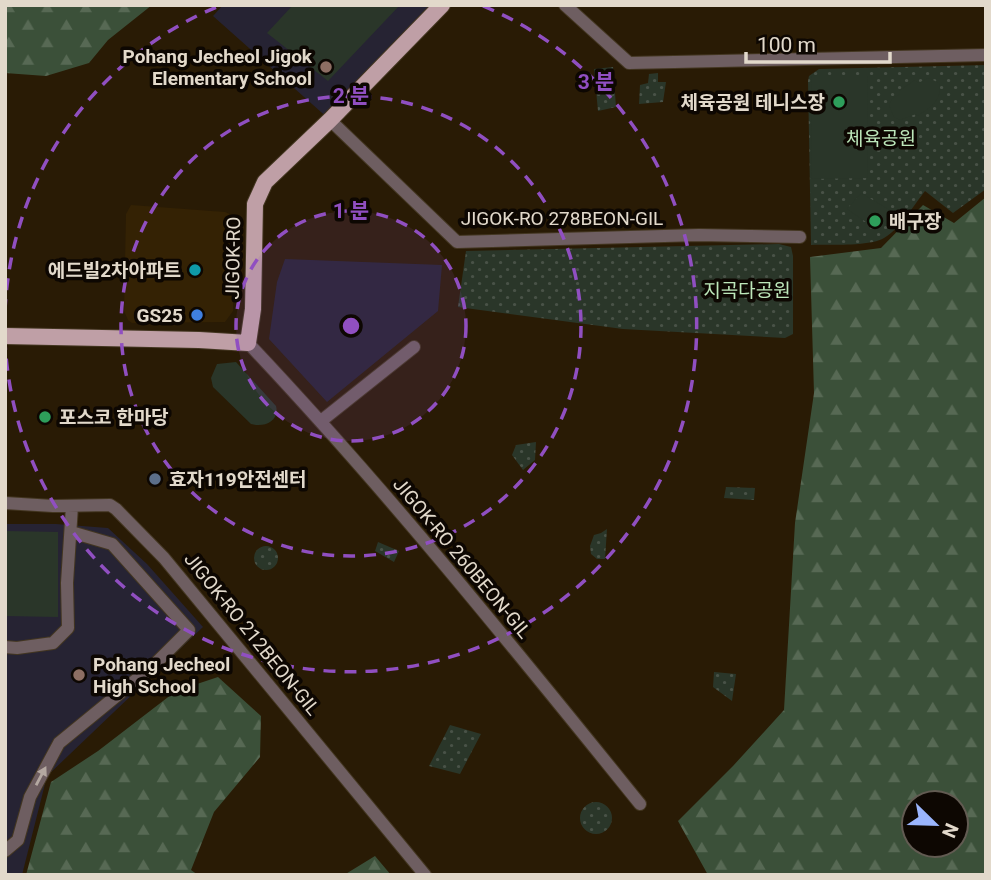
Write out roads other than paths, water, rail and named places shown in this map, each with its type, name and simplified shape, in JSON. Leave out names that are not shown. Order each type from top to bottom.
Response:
[{"type":"main road","name":"JIGOK-RO","points":[[248,343],[253,309],[255,204],[265,182],[330,120],[442,5]]},
{"type":"main road","points":[[5,336],[248,343]]},
{"type":"street","points":[[565,5],[629,63],[986,55]]},
{"type":"street","name":"JIGOK-RO 278BEON-GIL","points":[[330,120],[457,242],[699,235],[800,237]]},
{"type":"street","name":"JIGOK-RO 260BEON-GIL","points":[[248,343],[321,421],[481,608],[640,804]]},
{"type":"street","points":[[321,421],[414,347]]},
{"type":"street","name":"JIGOK-RO 212BEON-GIL","points":[[5,503],[110,505],[158,552],[425,875]]},
{"type":"street","points":[[5,647],[52,643],[68,628],[67,583],[72,506]]},
{"type":"street","points":[[5,851],[59,743],[153,666],[189,630],[112,544],[71,532]]},
{"type":"place","name":"Pohang Jecheol Jigok Elementary School","points":[[326,67]]},
{"type":"place","name":"체육공원 테니스장","points":[[839,102]]},
{"type":"place","name":"배구장","points":[[875,221]]},
{"type":"place","name":"에드빌2차아파트","points":[[195,270]]},
{"type":"place","name":"GS25","points":[[197,315]]},
{"type":"place","name":"포스코 한마당","points":[[45,417]]},
{"type":"place","name":"효자119안전센터","points":[[155,479]]},
{"type":"place","name":"Pohang Jecheol High School","points":[[79,675]]},
{"type":"park label","name":"체육공원","points":[[881,138]]},
{"type":"park label","name":"지곡다공원","points":[[747,290]]}]
